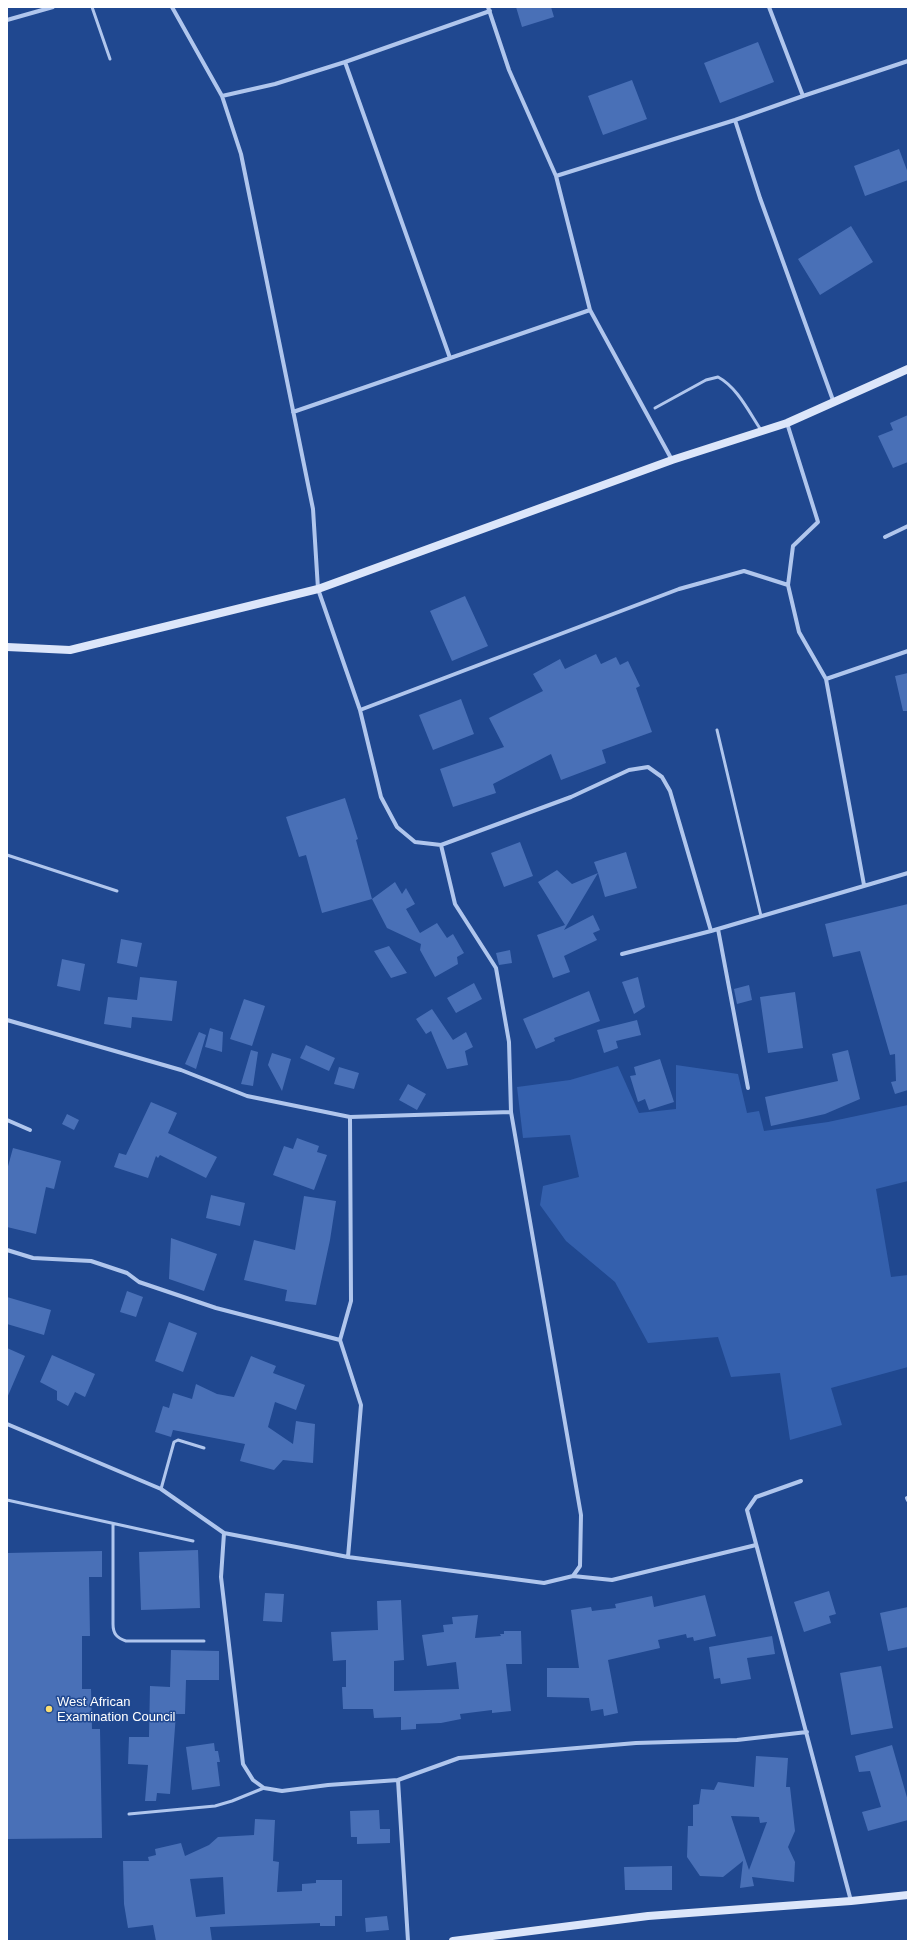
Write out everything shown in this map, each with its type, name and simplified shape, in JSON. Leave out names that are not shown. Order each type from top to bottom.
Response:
[{"type":"street","points":[[7,20],[53,7]]},
{"type":"street","points":[[172,7],[222,96],[241,154],[313,509],[318,589],[360,710],[381,797],[398,827],[415,842],[441,845],[571,798],[629,770],[648,767],[662,777],[670,791],[711,931]]},
{"type":"street","points":[[769,7],[803,96]]},
{"type":"street","points":[[222,96],[275,84],[345,62],[489,9],[509,70],[556,176],[590,310],[672,460]]},
{"type":"street","points":[[345,62],[450,358]]},
{"type":"street","points":[[556,176],[735,120],[908,62]]},
{"type":"street","points":[[735,120],[760,198],[834,403]]},
{"type":"street","points":[[293,412],[590,310]]},
{"type":"street","points":[[7,647],[70,650],[318,589],[672,460],[787,423],[908,369]]},
{"type":"street","points":[[787,423],[818,522],[793,546],[788,585],[798,632],[826,679],[864,886]]},
{"type":"street","points":[[885,537],[908,526]]},
{"type":"street","points":[[360,710],[679,589],[744,571],[788,585]]},
{"type":"street","points":[[826,679],[908,651]]},
{"type":"street","points":[[441,845],[456,904],[496,968],[509,1042],[511,1112],[581,1515],[580,1566],[573,1576]]},
{"type":"street","points":[[622,954],[711,931],[908,873]]},
{"type":"street","points":[[718,929],[748,1088]]},
{"type":"street","points":[[7,1020],[181,1070],[247,1096],[350,1117],[511,1112]]},
{"type":"street","points":[[348,1557],[361,1405],[340,1340],[351,1301],[350,1117]]},
{"type":"street","points":[[7,1120],[30,1130]]},
{"type":"street","points":[[7,1250],[33,1258],[91,1261],[127,1273],[139,1282],[216,1308],[340,1340]]},
{"type":"street","points":[[7,1424],[161,1489],[224,1533],[348,1557],[544,1583],[573,1576],[612,1580],[756,1545]]},
{"type":"street","points":[[801,1481],[756,1497],[746,1510],[807,1732],[851,1902]]},
{"type":"street","points":[[224,1533],[221,1577],[243,1764],[254,1780],[264,1788],[282,1791],[328,1784],[398,1780],[460,1758],[636,1743],[737,1740],[807,1732]]},
{"type":"street","points":[[398,1780],[408,1941]]},
{"type":"street","points":[[453,1941],[648,1916],[851,1902],[908,1895]]},
{"type":"lane","points":[[92,7],[110,59]]},
{"type":"lane","points":[[655,408],[706,380],[718,377],[726,381],[732,388],[762,432]]},
{"type":"lane","points":[[717,730],[761,916]]},
{"type":"lane","points":[[7,854],[118,891]]},
{"type":"lane","points":[[161,1489],[174,1442],[178,1440],[204,1448]]},
{"type":"lane","points":[[7,1500],[193,1542]]},
{"type":"lane","points":[[113,1524],[113,1631],[116,1635],[120,1639],[126,1641],[204,1641]]},
{"type":"lane","points":[[129,1814],[215,1806],[264,1788]]},
{"type":"shaded area","points":[[676,1065],[738,1074],[747,1113],[759,1111],[764,1131],[828,1122],[908,1105],[908,1181],[876,1189],[891,1277],[908,1275],[908,1367],[831,1388],[842,1425],[790,1440],[780,1373],[731,1377],[718,1337],[648,1343],[615,1282],[566,1241],[540,1205],[543,1186],[579,1177],[570,1135],[523,1138],[517,1087],[570,1080],[618,1066],[639,1113],[676,1109]]},
{"type":"building","points":[[516,7],[551,7],[554,17],[522,27]]},
{"type":"building","points":[[758,42],[774,82],[720,103],[704,63]]},
{"type":"building","points":[[632,80],[647,119],[603,135],[588,96]]},
{"type":"building","points":[[899,149],[908,173],[908,180],[865,196],[854,166]]},
{"type":"building","points":[[851,226],[873,262],[820,295],[798,259]]},
{"type":"building","points":[[908,415],[908,462],[893,468],[878,436],[893,430],[890,423]]},
{"type":"building","points":[[465,596],[488,646],[452,661],[430,611]]},
{"type":"building","points":[[596,654],[601,664],[616,657],[620,665],[628,661],[640,686],[636,688],[652,732],[602,750],[606,763],[561,780],[551,754],[493,784],[496,793],[453,807],[440,769],[504,747],[489,718],[543,691],[533,674],[560,659],[565,669]]},
{"type":"building","points":[[908,673],[908,711],[903,711],[895,676]]},
{"type":"building","points":[[461,699],[474,734],[433,750],[419,715]]},
{"type":"building","points":[[345,798],[358,839],[356,840],[372,899],[322,913],[306,855],[299,857],[286,817]]},
{"type":"building","points":[[520,842],[533,876],[504,887],[491,853]]},
{"type":"building","points":[[626,852],[637,888],[605,897],[594,862]]},
{"type":"building","points":[[557,870],[572,884],[598,873],[564,930],[593,915],[600,930],[593,933],[597,940],[564,956],[570,972],[553,978],[537,935],[565,925],[538,882]]},
{"type":"building","points":[[395,882],[402,894],[406,888],[415,904],[406,909],[420,933],[437,923],[447,938],[453,934],[464,953],[457,957],[458,964],[435,977],[420,950],[421,944],[387,928],[372,899]]},
{"type":"building","points":[[908,904],[908,1090],[895,1094],[891,1082],[896,1081],[895,1054],[890,1055],[860,951],[833,957],[825,924]]},
{"type":"building","points":[[121,939],[142,943],[137,967],[117,963]]},
{"type":"building","points":[[389,946],[407,973],[391,978],[374,951]]},
{"type":"building","points":[[510,950],[512,963],[499,965],[496,953]]},
{"type":"building","points":[[62,959],[85,964],[80,991],[57,986]]},
{"type":"building","points":[[140,977],[177,981],[172,1021],[132,1017],[131,1028],[104,1024],[108,997],[137,1000]]},
{"type":"building","points":[[638,977],[645,1007],[634,1014],[622,982]]},
{"type":"building","points":[[474,983],[482,999],[456,1013],[447,998]]},
{"type":"building","points":[[749,985],[752,1000],[737,1004],[734,989]]},
{"type":"building","points":[[589,991],[600,1021],[554,1038],[555,1041],[536,1049],[523,1019]]},
{"type":"building","points":[[795,992],[803,1048],[768,1053],[760,997]]},
{"type":"building","points":[[244,999],[265,1006],[252,1046],[230,1039]]},
{"type":"building","points":[[432,1009],[453,1040],[466,1032],[473,1047],[465,1051],[468,1065],[447,1069],[431,1031],[426,1034],[416,1019]]},
{"type":"building","points":[[637,1020],[641,1035],[616,1041],[618,1048],[604,1053],[597,1030]]},
{"type":"building","points":[[210,1028],[223,1032],[222,1052],[205,1047]]},
{"type":"building","points":[[199,1032],[206,1035],[196,1069],[185,1064]]},
{"type":"building","points":[[306,1045],[335,1058],[329,1071],[300,1058]]},
{"type":"building","points":[[251,1050],[258,1052],[253,1086],[241,1084]]},
{"type":"building","points":[[848,1050],[860,1099],[825,1114],[771,1126],[765,1097],[838,1081],[832,1054]]},
{"type":"building","points":[[272,1053],[291,1059],[282,1091],[268,1065]]},
{"type":"building","points":[[660,1059],[674,1102],[649,1110],[645,1099],[638,1102],[630,1076],[636,1075],[634,1067]]},
{"type":"building","points":[[339,1067],[359,1073],[354,1089],[334,1084]]},
{"type":"building","points":[[408,1084],[426,1094],[417,1110],[399,1100]]},
{"type":"building","points":[[151,1102],[177,1113],[168,1133],[217,1157],[206,1178],[160,1155],[158,1158],[156,1156],[148,1178],[114,1167],[119,1153],[126,1155]]},
{"type":"building","points":[[67,1114],[79,1120],[74,1130],[62,1124]]},
{"type":"building","points":[[297,1138],[319,1146],[317,1152],[327,1155],[314,1190],[273,1175],[284,1146],[293,1149]]},
{"type":"building","points":[[13,1148],[61,1161],[54,1189],[46,1187],[36,1234],[7,1227],[7,1170]]},
{"type":"building","points":[[211,1195],[245,1203],[240,1226],[206,1218]]},
{"type":"building","points":[[304,1196],[336,1201],[330,1240],[316,1305],[285,1301],[287,1290],[244,1280],[254,1240],[295,1250]]},
{"type":"building","points":[[171,1238],[217,1254],[204,1291],[169,1279]]},
{"type":"building","points":[[127,1291],[143,1297],[136,1317],[120,1312]]},
{"type":"building","points":[[7,1297],[51,1310],[44,1335],[7,1324]]},
{"type":"building","points":[[169,1322],[197,1333],[183,1372],[155,1361]]},
{"type":"building","points":[[7,1348],[25,1356],[7,1398]]},
{"type":"building","points":[[52,1355],[95,1374],[85,1397],[75,1392],[68,1406],[57,1400],[57,1391],[40,1382]]},
{"type":"building","points":[[251,1356],[276,1366],[273,1373],[305,1385],[296,1410],[275,1402],[268,1427],[293,1444],[296,1421],[315,1424],[313,1463],[283,1460],[274,1470],[240,1461],[245,1444],[173,1430],[171,1437],[155,1432],[163,1406],[169,1408],[173,1393],[192,1399],[196,1384],[217,1394],[234,1397]]},
{"type":"building","points":[[198,1550],[200,1608],[141,1610],[139,1552]]},
{"type":"building","name":"West African Examination Council","points":[[102,1551],[102,1577],[89,1577],[90,1636],[82,1636],[82,1689],[91,1689],[92,1729],[100,1729],[102,1838],[7,1839],[7,1553]]},
{"type":"building","points":[[829,1591],[836,1614],[829,1616],[831,1623],[804,1632],[794,1602]]},
{"type":"building","points":[[265,1593],[284,1594],[282,1622],[263,1621]]},
{"type":"building","points":[[705,1595],[716,1636],[694,1641],[693,1637],[687,1638],[686,1634],[658,1640],[660,1648],[608,1660],[618,1713],[604,1716],[603,1709],[591,1711],[589,1698],[547,1697],[547,1668],[579,1668],[571,1610],[591,1607],[592,1611],[616,1608],[615,1604],[652,1596],[654,1607]]},
{"type":"building","points":[[401,1600],[404,1660],[394,1661],[394,1691],[459,1689],[456,1662],[427,1666],[422,1635],[444,1632],[443,1625],[453,1624],[452,1617],[478,1615],[475,1638],[501,1636],[500,1634],[504,1634],[504,1631],[521,1631],[522,1664],[506,1664],[511,1711],[492,1713],[492,1710],[460,1714],[461,1719],[441,1723],[416,1724],[416,1729],[401,1730],[401,1717],[374,1718],[373,1709],[343,1709],[342,1687],[346,1687],[346,1660],[333,1661],[331,1632],[378,1630],[377,1601]]},
{"type":"building","points":[[908,1607],[908,1647],[888,1651],[880,1613]]},
{"type":"building","points":[[772,1636],[775,1654],[747,1658],[751,1679],[721,1684],[720,1678],[714,1679],[709,1647]]},
{"type":"building","points":[[171,1650],[219,1651],[219,1680],[186,1680],[185,1714],[176,1714],[170,1794],[157,1793],[156,1801],[145,1801],[148,1765],[128,1764],[129,1737],[149,1737],[150,1686],[170,1687]]},
{"type":"building","points":[[881,1666],[893,1728],[851,1735],[840,1673]]},
{"type":"building","points":[[214,1743],[215,1751],[218,1751],[220,1762],[217,1762],[220,1786],[192,1790],[186,1747]]},
{"type":"building","points":[[892,1745],[908,1801],[908,1820],[868,1831],[862,1812],[881,1807],[870,1771],[859,1772],[855,1756]]},
{"type":"building","points":[[756,1756],[788,1758],[786,1787],[790,1787],[795,1831],[788,1847],[795,1862],[794,1882],[752,1877],[754,1886],[740,1888],[743,1861],[723,1877],[700,1876],[687,1857],[688,1826],[693,1826],[693,1805],[699,1804],[701,1789],[714,1790],[718,1782],[754,1787]],"holes":[[[731,1816],[759,1817],[760,1823],[767,1822],[749,1870]]]},
{"type":"building","points":[[379,1810],[380,1829],[390,1829],[390,1843],[357,1844],[357,1837],[351,1837],[350,1811]]},
{"type":"building","points":[[255,1819],[275,1820],[273,1861],[279,1862],[277,1892],[302,1891],[302,1884],[316,1883],[316,1880],[342,1880],[342,1916],[335,1916],[335,1926],[320,1926],[320,1923],[210,1927],[212,1941],[156,1941],[153,1925],[128,1928],[124,1904],[123,1861],[149,1861],[148,1857],[156,1855],[155,1849],[181,1843],[185,1856],[209,1845],[218,1837],[254,1835]],"holes":[[[223,1877],[225,1914],[196,1917],[190,1879]]]},
{"type":"building","points":[[672,1866],[672,1890],[625,1890],[624,1867]]},
{"type":"building","points":[[387,1916],[389,1930],[366,1932],[365,1918]]},
{"type":"place","name":"West African Examination Council","points":[[49,1709]]}]
